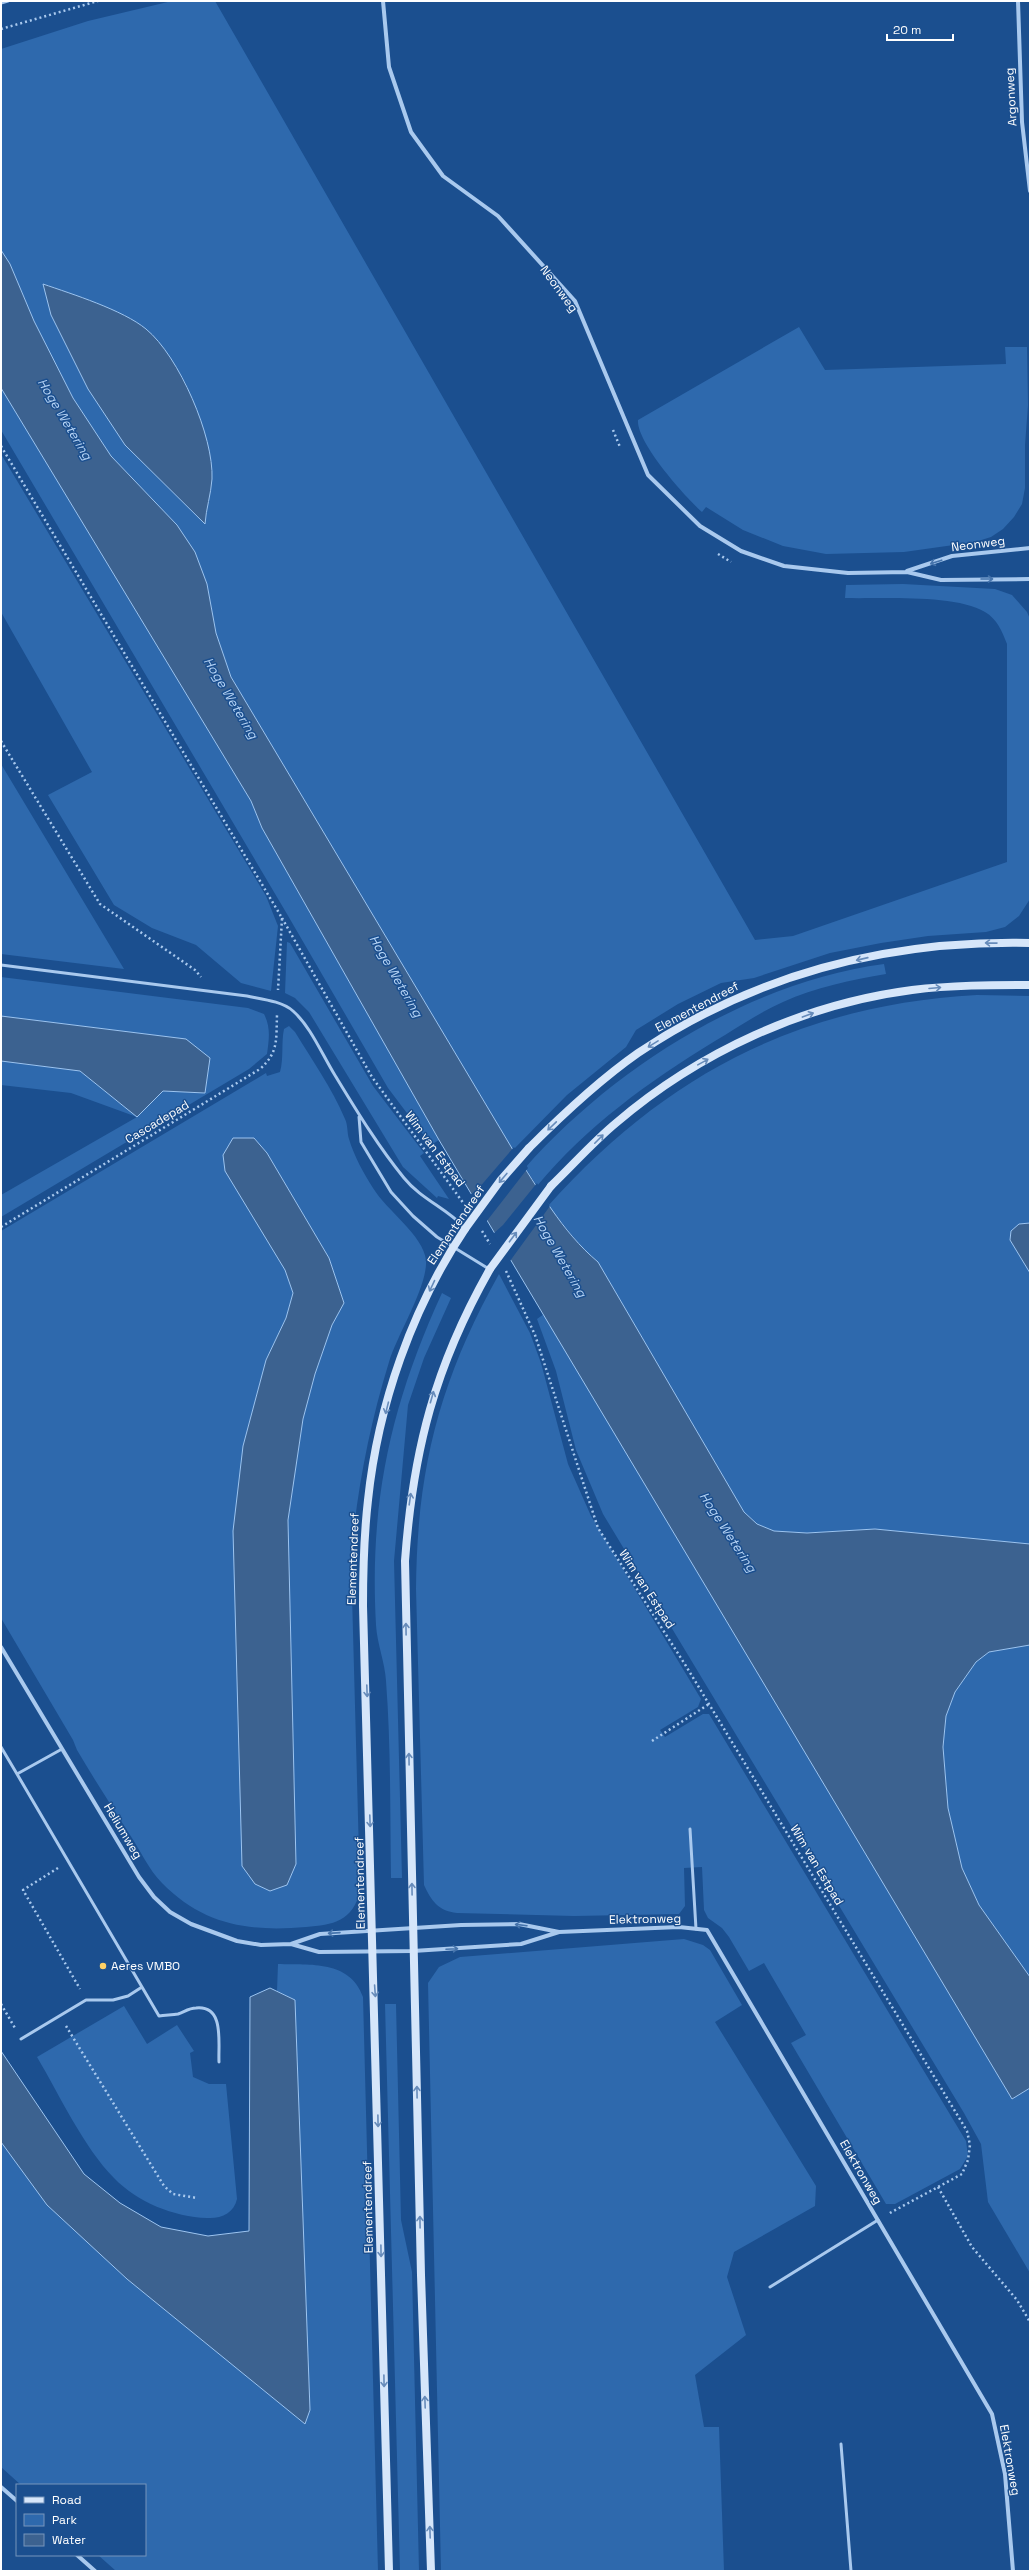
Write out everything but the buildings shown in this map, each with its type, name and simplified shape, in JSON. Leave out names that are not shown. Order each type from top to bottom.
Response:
[{"type":"main road","name":"Elementendreef","points":[[389,2571],[373,1930],[363,1606],[368,1499],[379,1436],[394,1380],[413,1326],[443,1263],[453,1246],[500,1181],[529,1148],[598,1084],[638,1054],[680,1027],[743,995],[821,968],[905,949],[983,942],[1030,943]]},
{"type":"main road","points":[[431,2571],[412,1928],[404,1561],[408,1512],[422,1435],[435,1386],[452,1343],[490,1269],[551,1186],[615,1123],[657,1091],[699,1064],[771,1028],[815,1012],[856,1001],[912,990],[971,985],[1030,985]]},
{"type":"street","name":"Neonweg","points":[[383,1],[389,67],[411,132],[444,176],[498,216],[575,301],[648,475],[700,526],[741,551],[784,566],[848,573],[907,572],[941,580],[1030,579]]},
{"type":"street","name":"Argonweg","points":[[1018,1],[1022,122],[1030,191]]},
{"type":"street","name":"Neonweg","points":[[907,572],[952,556],[1030,548]]},
{"type":"street","name":"Heliumweg","points":[[1,1647],[139,1877],[154,1896],[170,1912],[208,1932],[237,1941],[262,1945],[291,1944],[320,1934],[412,1928]]},
{"type":"street","name":"Elektronweg","points":[[412,1928],[519,1924],[559,1932],[679,1927],[707,1930],[992,2414],[1005,2474],[1013,2571]]},
{"type":"street","name":"Elektronweg","points":[[413,1951],[521,1944],[559,1932]]},
{"type":"street","name":"Heliumweg","points":[[291,1944],[319,1952],[413,1951]]},
{"type":"street","points":[[1,2487],[16,2500]]},
{"type":"street","points":[[78,2556],[95,2571]]},
{"type":"lane","points":[[1,3],[8,1]]},
{"type":"lane","points":[[1,965],[211,991],[277,1003],[293,1011],[309,1032],[359,1116],[405,1179],[429,1201],[451,1213],[465,1229]]},
{"type":"lane","points":[[359,1116],[362,1142],[391,1192],[413,1216],[437,1237],[490,1269]]},
{"type":"lane","points":[[1,1747],[159,2016],[178,2014],[195,2008],[212,2012],[218,2024],[219,2062]]},
{"type":"lane","points":[[17,1774],[62,1749]]},
{"type":"lane","points":[[690,1829],[696,1929]]},
{"type":"lane","points":[[21,2039],[86,2000],[120,1998],[142,1987]]},
{"type":"lane","points":[[770,2287],[878,2220]]},
{"type":"lane","points":[[841,2444],[851,2571]]},
{"type":"path","points":[[1,29],[98,1]]},
{"type":"path","points":[[612,428],[623,453]]},
{"type":"path","name":"Wim van Estpad","points":[[1,446],[282,918],[372,1077],[467,1208]]},
{"type":"path","points":[[716,554],[728,561],[735,562]]},
{"type":"path","points":[[1,741],[100,904],[195,970],[211,991]]},
{"type":"path","name":"Cascadepad","points":[[1,1227],[260,1069],[269,1062],[276,1050],[282,918]]},
{"type":"path","points":[[480,1227],[491,1245]]},
{"type":"path","name":"Wim van Estpad","points":[[505,1270],[535,1335],[598,1528],[709,1704],[967,2131],[969,2153],[962,2174],[878,2220]]},
{"type":"path","points":[[652,1740],[709,1704]]},
{"type":"path","points":[[68,1861],[23,1890],[86,2000]]},
{"type":"path","points":[[1,2004],[21,2039]]},
{"type":"path","points":[[60,2016],[164,2186],[179,2196],[197,2198]]},
{"type":"path","points":[[938,2187],[972,2246],[1017,2300],[1030,2322]]},
{"type":"green space","points":[[172,1],[215,1],[755,940],[793,936],[1007,862],[1007,644],[999,626],[993,618],[985,612],[972,606],[956,602],[897,598],[845,598],[846,585],[903,584],[995,589],[1012,595],[1027,612],[1030,619],[1030,899],[1019,916],[1005,927],[986,932],[928,936],[881,943],[830,953],[754,978],[721,983],[678,1004],[636,1030],[626,1047],[567,1095],[513,1150],[231,677],[216,633],[207,584],[177,525],[111,456],[73,398],[34,321],[10,264],[1,250],[1,49],[88,21]],"holes":[[[44,284],[107,308],[166,352],[186,384],[207,446],[212,479],[205,524],[125,445],[88,389],[51,315]]]},
{"type":"green space","points":[[799,327],[825,370],[1006,364],[1005,347],[1027,347],[1028,405],[1025,445],[1025,488],[1022,504],[1014,517],[1003,529],[991,537],[975,542],[904,552],[826,554],[783,546],[743,530],[706,507],[702,512],[694,505],[653,455],[639,430],[638,420]]},
{"type":"green space","points":[[1,388],[251,801],[262,828],[439,1140],[431,1145],[388,1088],[1,430]]},
{"type":"green space","points":[[1,454],[266,896],[278,926],[271,991],[241,983],[196,945],[152,928],[114,905],[48,795],[92,772],[1,612]]},
{"type":"green space","points":[[1,764],[124,969],[1,954]]},
{"type":"green space","points":[[287,942],[290,943],[373,1086],[424,1153],[420,1156],[449,1199],[438,1196],[437,1198],[403,1167],[309,1012],[295,998],[285,993]]},
{"type":"green space","points":[[884,964],[886,974],[834,985],[795,997],[757,1015],[690,1057],[642,1089],[620,1106],[576,1144],[537,1186],[525,1168],[560,1131],[600,1096],[642,1064],[688,1035],[735,1010],[784,989],[834,974]]},
{"type":"green space","points":[[1,977],[248,1008],[264,1014],[268,1024],[269,1034],[267,1054],[249,1069],[1,1217],[1,1195],[137,1117],[163,1091],[205,1093],[186,1039],[1,1016]]},
{"type":"green space","points":[[977,995],[1030,996],[1030,1223],[1019,1224],[1010,1239],[1030,1273],[1030,1544],[875,1529],[807,1533],[774,1531],[757,1524],[744,1512],[598,1262],[584,1250],[548,1206],[593,1159],[640,1119],[689,1084],[740,1055],[795,1031],[852,1014],[913,1002]]},
{"type":"green space","points":[[289,1026],[295,1032],[322,1074],[345,1119],[348,1137],[363,1171],[379,1197],[412,1232],[423,1251],[426,1260],[422,1283],[393,1351],[375,1410],[360,1483],[351,1558],[360,1891],[357,1901],[347,1915],[333,1923],[306,1927],[265,1928],[228,1923],[211,1917],[178,1897],[157,1878],[83,1761],[73,1740],[1,1618],[1,1231],[266,1073],[267,1076],[280,1072],[284,1029]],"holes":[[[254,1138],[267,1153],[329,1258],[344,1303],[332,1325],[315,1374],[303,1419],[288,1520],[296,1864],[243,1446],[266,1360],[286,1318],[293,1293],[285,1270]]]},
{"type":"green space","points":[[1,1061],[80,1071],[137,1117],[71,1093],[1,1085]]},
{"type":"green space","points":[[499,1274],[530,1333],[541,1363],[568,1464],[591,1516],[701,1699],[698,1707],[660,1730],[665,1737],[703,1714],[709,1714],[966,2141],[968,2156],[960,2169],[895,2204],[886,2204],[791,2043],[806,2035],[764,1963],[749,1971],[729,1937],[722,1928],[708,1918],[704,1910],[702,1867],[684,1868],[685,1906],[679,1914],[574,1916],[457,1913],[445,1910],[436,1904],[424,1885],[416,1589],[417,1545],[421,1503],[427,1464],[447,1388],[461,1351]]},
{"type":"green space","points":[[442,1293],[451,1298],[424,1358],[408,1405],[394,1561],[402,1878],[391,1878],[388,1705],[383,1660],[376,1625],[376,1537],[380,1495],[387,1454],[397,1414],[409,1374],[424,1334]]},
{"type":"green space","points":[[544,1314],[1012,2099],[1030,2088],[1030,2273],[988,2202],[981,2144],[964,2113],[603,1514],[576,1450],[556,1371],[537,1319]]},
{"type":"green space","points":[[1030,1645],[1030,1977],[979,1905],[962,1868],[948,1808],[943,1747],[946,1716],[955,1692],[976,1662],[989,1652]]},
{"type":"green space","points":[[684,1939],[703,1945],[710,1950],[742,2005],[715,2022],[816,2186],[815,2206],[734,2252],[727,2277],[746,2335],[695,2375],[704,2427],[719,2427],[724,2571],[441,2571],[428,1983],[439,1967],[460,1957]]},
{"type":"green space","points":[[278,1964],[303,1964],[328,1967],[349,1976],[357,1985],[363,1997],[378,2571],[116,2571],[99,2556],[146,2556],[146,2484],[20,2484],[1,2467],[1,2142],[48,2205],[127,2279],[305,2424],[310,2410],[295,2000],[277,1991]]},
{"type":"green space","points":[[385,2004],[396,2004],[401,2220],[412,2272],[419,2571],[400,2571]]},
{"type":"green space","points":[[124,2006],[147,2044],[177,2025],[194,2051],[190,2053],[193,2077],[209,2084],[226,2084],[237,2199],[233,2208],[222,2216],[212,2218],[182,2215],[157,2207],[123,2187],[92,2152],[72,2120],[37,2057]]},
{"type":"water","name":"Hoge Wetering","points":[[1,250],[10,264],[34,321],[73,398],[111,456],[177,525],[195,552],[207,584],[216,633],[231,677],[513,1150],[551,1209],[573,1237],[598,1262],[744,1512],[757,1524],[774,1531],[807,1533],[875,1529],[1030,1544],[1030,1645],[989,1652],[976,1662],[955,1692],[946,1716],[943,1747],[948,1808],[962,1868],[979,1905],[1030,1977],[1030,2088],[1012,2099],[439,1140],[262,828],[251,801],[1,388]]},
{"type":"water","points":[[43,284],[97,303],[124,315],[146,329],[158,341],[171,358],[192,398],[201,420],[207,442],[211,462],[212,479],[205,524],[125,445],[88,389],[51,315]]},
{"type":"water","points":[[1,1016],[186,1039],[210,1058],[205,1093],[163,1091],[137,1117],[80,1071],[1,1061]]},
{"type":"water","points":[[233,1138],[254,1138],[267,1153],[329,1258],[344,1303],[332,1325],[315,1374],[303,1419],[288,1520],[296,1864],[287,1885],[270,1891],[255,1884],[242,1866],[233,1531],[243,1446],[266,1360],[286,1318],[293,1293],[285,1270],[225,1171],[223,1155]]},
{"type":"water","points":[[1030,1223],[1030,1273],[1010,1240],[1011,1231],[1019,1224]]},
{"type":"water","points":[[270,1988],[295,2000],[310,2410],[305,2424],[127,2279],[47,2205],[1,2142],[1,2051],[84,2174],[120,2203],[161,2227],[208,2236],[249,2231],[250,1997]]},
{"type":"pier","points":[[514,1147],[528,1168],[486,1222],[470,1195],[478,1189]]},
{"type":"pier","points":[[537,1183],[550,1206],[510,1261],[493,1234],[503,1225]]},
{"type":"place","name":"Aeres VMBO","points":[[103,1966]]}]
